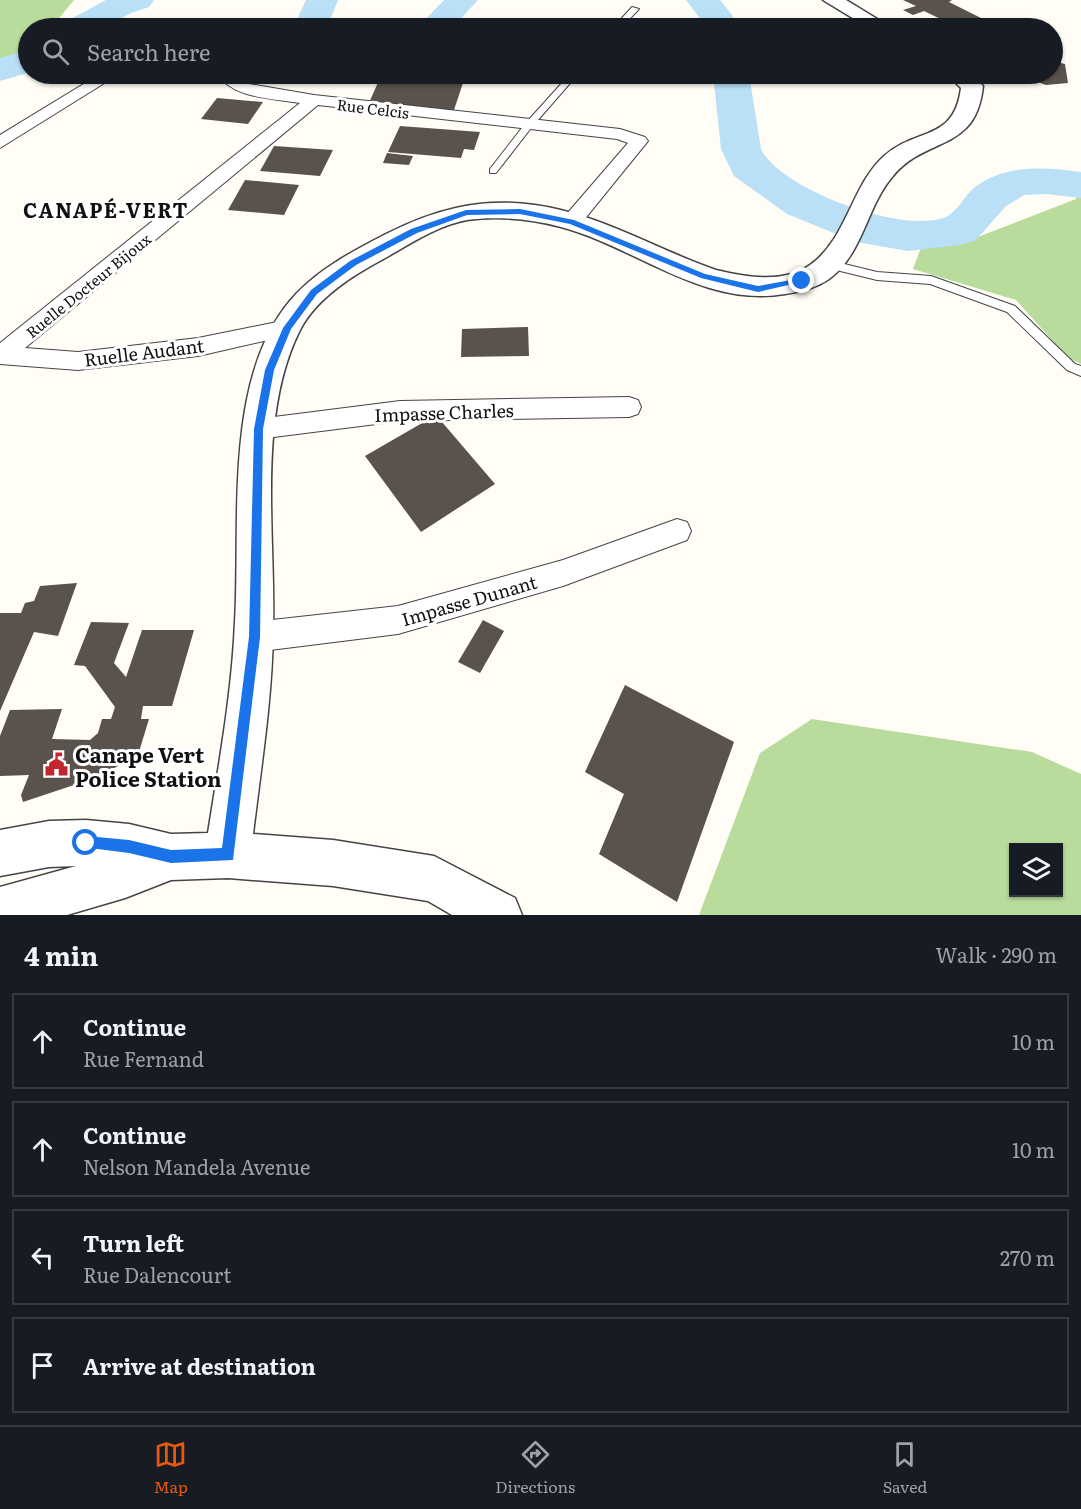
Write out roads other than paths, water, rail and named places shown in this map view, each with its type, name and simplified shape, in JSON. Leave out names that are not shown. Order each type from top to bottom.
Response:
[{"type":"street","points":[[832,0],[864,18]]},
{"type":"street","points":[[0,143],[95,84]]},
{"type":"street","name":"Rue Celcis","points":[[236,84],[245,88],[314,100],[528,126],[620,134],[639,141],[572,221]]},
{"type":"street","points":[[228,855],[254,637],[258,429],[269,370],[287,328],[314,292],[353,263],[414,231],[466,213],[520,212],[572,221],[704,276],[758,289],[802,281],[828,264],[855,227],[871,191],[894,160],[957,128],[972,105],[972,86],[970,84]]},
{"type":"street","name":"Ruelle Docteur Bijoux","points":[[1,355],[314,100]]},
{"type":"street","name":"Ruelle Audant","points":[[1,355],[78,361],[198,347],[287,328]]},
{"type":"street","name":"Impasse Charles","points":[[258,429],[400,411],[630,407]]},
{"type":"street","name":"Impasse Dunant","points":[[254,637],[398,620],[563,573],[677,531]]},
{"type":"street","points":[[0,853],[49,844],[86,843],[129,847],[171,857],[228,855],[333,862],[434,879],[498,915]]},
{"type":"street","points":[[0,911],[125,875],[171,857]]},
{"type":"lane","points":[[626,18],[635,9]]},
{"type":"lane","points":[[493,171],[565,84]]},
{"type":"lane","points":[[828,264],[877,276],[931,280],[1011,309],[1071,367],[1081,371]]},
{"type":"waterway","points":[[97,18],[119,6],[138,0]]},
{"type":"waterway","points":[[314,18],[322,0]]},
{"type":"waterway","points":[[444,18],[462,0]]},
{"type":"waterway","points":[[702,0],[716,18]]},
{"type":"waterway","points":[[0,70],[18,64]]},
{"type":"waterway","points":[[732,84],[741,149],[749,167],[802,204],[872,231],[908,236],[959,230],[991,196],[1001,189],[1034,181],[1081,185]]},
{"type":"place","name":"Canape Vert Police Station","points":[[57,765]]},
{"type":"district","name":"CANAPÉ-VERT","points":[[106,209]]}]
